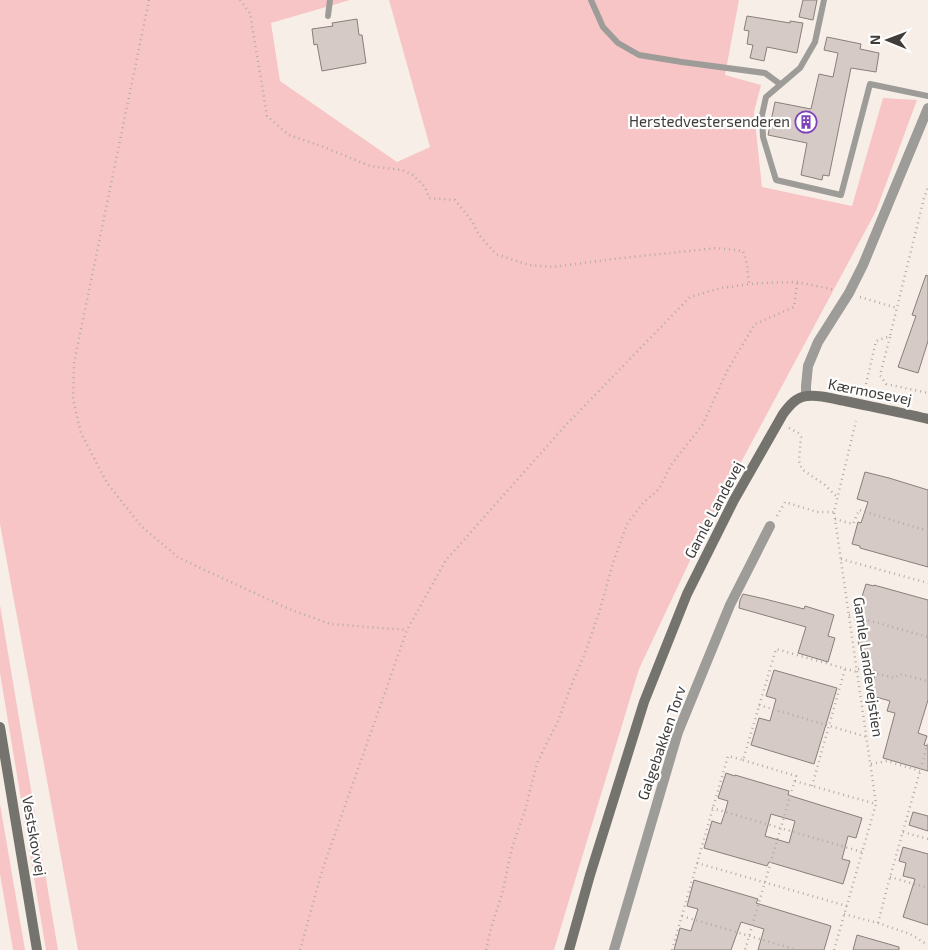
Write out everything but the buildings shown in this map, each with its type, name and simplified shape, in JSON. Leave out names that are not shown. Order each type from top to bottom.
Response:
[{"type":"street","points":[[806,396],[808,366],[818,342],[849,293],[863,265],[928,108]]},
{"type":"street","name":"Kærmosevej","points":[[806,396],[824,397],[928,419]]},
{"type":"street","name":"Gamle Landevej","points":[[569,950],[590,875],[644,702],[687,594],[734,500],[778,422],[789,406],[797,399],[806,396]]},
{"type":"street","name":"Galgebakken Torv","points":[[614,950],[678,732],[730,605],[770,526]]},
{"type":"street","name":"Vestskovvej","points":[[0,727],[38,950]]},
{"type":"lane","points":[[328,16],[330,0]]},
{"type":"lane","points":[[591,0],[603,27],[618,43],[638,55],[765,73],[780,84]]},
{"type":"lane","points":[[824,0],[815,42],[800,68],[766,97],[762,115],[763,137],[776,180],[841,195],[870,84],[928,96]]},
{"type":"path","points":[[149,0],[74,363],[73,399],[81,433],[107,483],[142,527],[179,558],[288,609],[330,624],[407,630]]},
{"type":"path","points":[[240,0],[250,13],[267,116],[289,136],[321,146],[370,166],[402,170],[413,175],[425,187],[430,198],[455,200],[472,221],[479,235],[496,254],[529,265],[553,268],[613,259],[717,248],[743,251],[747,264],[749,284]]},
{"type":"path","points":[[928,186],[880,375],[886,384],[928,393]]},
{"type":"path","points":[[300,950],[322,871],[407,630],[446,560],[564,427],[690,297],[721,288],[749,284],[796,282],[849,293],[897,308]]},
{"type":"path","points":[[486,950],[502,894],[512,848],[525,810],[537,763],[558,721],[586,653],[613,562],[627,524],[643,503],[659,489],[670,465],[703,424],[728,369],[755,324],[794,307],[796,282]]},
{"type":"path","points":[[866,384],[876,341],[890,336]]},
{"type":"path","name":"Gamle Landevejstien","points":[[844,914],[876,804],[834,512],[856,421]]},
{"type":"path","points":[[778,422],[798,433],[800,437],[799,461],[803,470],[825,485],[837,498]]},
{"type":"path","points":[[770,526],[785,502],[817,512],[834,512]]},
{"type":"path","points":[[835,519],[853,524],[859,510],[928,530]]},
{"type":"path","points":[[841,559],[928,583]]},
{"type":"path","points":[[849,614],[928,637]]},
{"type":"path","points":[[743,760],[776,649],[845,669],[895,678],[900,674],[928,681]]},
{"type":"path","points":[[812,786],[845,669]]},
{"type":"path","points":[[760,705],[867,737]]},
{"type":"path","points":[[878,923],[928,743]]},
{"type":"path","points":[[672,950],[728,756],[796,776],[745,950]]},
{"type":"path","points":[[924,758],[928,759]]},
{"type":"path","points":[[871,764],[886,761],[920,771]]},
{"type":"path","points":[[794,781],[876,804]]},
{"type":"path","points":[[712,808],[862,852]]},
{"type":"path","points":[[903,832],[928,840]]},
{"type":"path","points":[[697,863],[847,906]]},
{"type":"path","points":[[890,877],[928,888]]},
{"type":"path","points":[[834,950],[844,914],[910,934],[928,945]]},
{"type":"path","points":[[682,916],[798,950]]},
{"type":"shaded area","points":[[0,0],[350,0],[271,23],[280,81],[397,162],[430,147],[389,0],[739,0],[725,75],[761,85],[754,112],[762,187],[852,206],[883,98],[917,100],[876,211],[703,533],[639,669],[554,950],[78,950],[0,524]]},
{"type":"shaded area","points":[[0,605],[58,950],[46,950],[0,673]]},
{"type":"shaded area","points":[[0,804],[25,950],[13,950],[0,874]]},
{"type":"place","name":"Herstedvestersenderen","points":[[806,122]]}]
